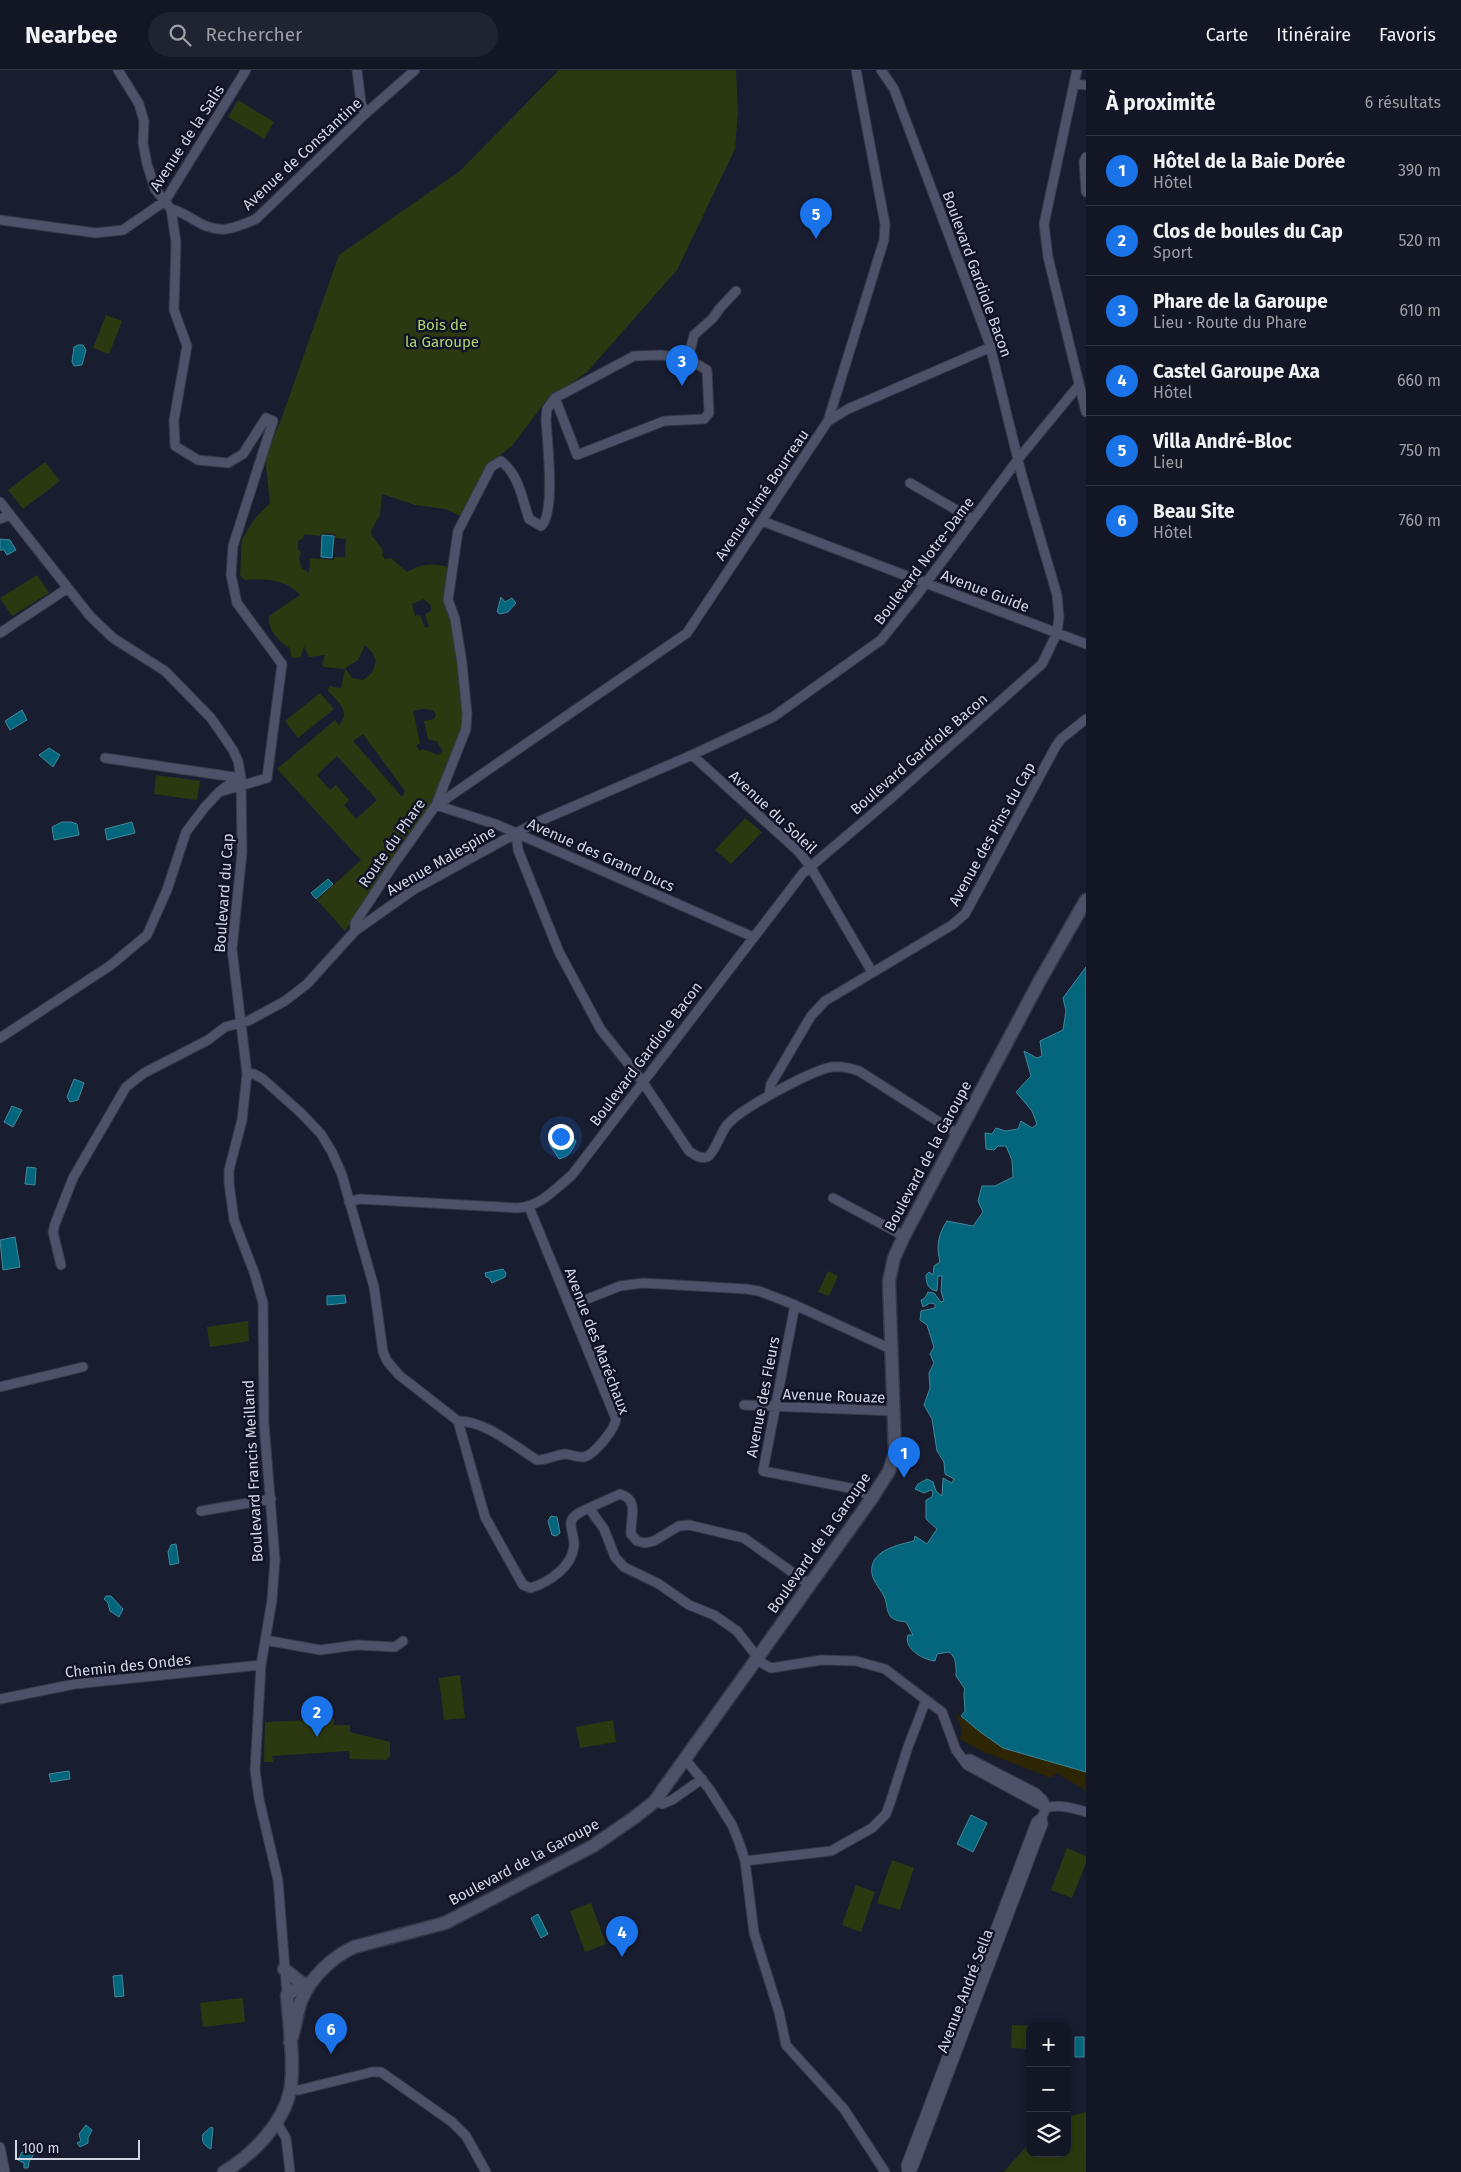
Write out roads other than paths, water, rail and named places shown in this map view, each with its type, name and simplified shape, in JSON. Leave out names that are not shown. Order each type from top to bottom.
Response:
[{"type":"street","points":[[0,1038],[111,965],[147,935],[167,890],[186,832],[205,807],[233,781],[241,782],[267,778],[282,664],[237,603],[231,575],[233,546],[273,422],[266,418],[243,454],[228,463],[198,460],[175,446],[174,420],[186,346],[174,310],[176,242],[171,209],[155,189],[143,143],[144,122],[139,104],[118,70]]},
{"type":"street","name":"Avenue de la Salis","points":[[0,220],[96,233],[110,233],[123,230],[164,201],[246,70]]},
{"type":"street","points":[[357,70],[361,103],[365,114]]},
{"type":"street","name":"Avenue de Constantine","points":[[171,209],[178,210],[206,227],[221,229],[234,229],[256,219],[365,114],[415,70]]},
{"type":"street","name":"Avenue Aimé Bourreau","points":[[436,805],[687,633],[828,420],[884,240],[885,224],[856,70]]},
{"type":"street","name":"Boulevard Gardiole Bacon","points":[[529,1208],[572,1175],[642,1081],[810,866],[890,799],[1042,664],[1056,633],[1060,616],[1057,595],[1018,458],[991,348],[894,89],[881,70]]},
{"type":"street","points":[[1078,70],[1044,224],[1048,256],[1086,412]]},
{"type":"street","points":[[1074,84],[1086,85]]},
{"type":"street","points":[[1086,157],[1084,162],[1086,192]]},
{"type":"street","points":[[688,359],[694,335],[713,318],[736,291]]},
{"type":"street","points":[[828,420],[848,409],[991,348]]},
{"type":"street","points":[[661,355],[688,359],[707,370],[708,417],[704,419],[664,421],[577,455],[555,398],[634,356],[661,355]]},
{"type":"street","name":"Boulevard Notre-Dame","points":[[516,832],[692,755],[773,717],[881,640],[926,583],[1018,458],[1079,385]]},
{"type":"street","name":"Route du Phare","points":[[355,931],[355,923],[436,805],[466,729],[458,637],[455,619],[448,600],[458,531],[491,467],[500,461],[510,468],[518,482],[529,520],[541,526],[545,523],[550,503],[546,419],[547,409],[555,398]]},
{"type":"street","points":[[910,483],[972,519]]},
{"type":"street","name":"Boulevard du Cap","points":[[0,502],[90,616],[107,632],[165,671],[210,718],[235,753],[241,782],[242,853],[232,949],[241,1022]]},
{"type":"street","points":[[0,519],[10,515]]},
{"type":"street","name":"Avenue Guide","points":[[762,521],[912,576],[1086,644]]},
{"type":"street","points":[[0,633],[68,588]]},
{"type":"street","name":"Avenue des Pins du Cap","points":[[769,1095],[771,1084],[812,1016],[825,1001],[952,925],[965,914],[1056,746],[1061,739],[1086,719]]},
{"type":"street","name":"Avenue du Soleil","points":[[692,755],[798,851],[810,866],[872,972]]},
{"type":"street","points":[[106,758],[241,782]]},
{"type":"street","name":"Avenue des Grand Ducs","points":[[436,805],[516,832],[753,937]]},
{"type":"street","points":[[516,832],[518,850],[559,952],[601,1030],[642,1081],[690,1151],[698,1157],[705,1158],[711,1154],[722,1132],[738,1114],[769,1095],[831,1067],[844,1067],[859,1071],[958,1134]]},
{"type":"street","name":"Avenue Malespine","points":[[61,1265],[53,1232],[55,1224],[73,1178],[126,1087],[144,1073],[208,1040],[225,1027],[248,1021],[285,1002],[307,984],[355,931],[414,890],[516,832]]},
{"type":"street","name":"Boulevard de la Garoupe","points":[[290,2042],[295,2031],[307,1983],[345,1951],[445,1923],[593,1846],[654,1802],[686,1760],[757,1657],[872,1498],[889,1471],[895,1453],[893,1350],[889,1282],[894,1258],[1039,982],[1086,900]]},
{"type":"street","name":"Boulevard Francis Meilland","points":[[241,1022],[247,1074],[242,1120],[229,1170],[228,1183],[234,1220],[258,1283],[262,1303],[264,1423],[275,1559],[272,1600],[261,1666],[256,1770],[259,1799],[278,1880],[290,2042]]},
{"type":"street","points":[[247,1074],[254,1074],[263,1079],[321,1134],[332,1152],[374,1287],[381,1340],[387,1361],[399,1374],[458,1422],[485,1517],[523,1585],[531,1588],[541,1585],[566,1566],[574,1546],[571,1522],[575,1515],[620,1494],[628,1496],[632,1502],[631,1534],[638,1541],[645,1543],[654,1541],[679,1526],[689,1525],[744,1538],[810,1585]]},
{"type":"street","points":[[833,1198],[904,1236]]},
{"type":"street","points":[[349,1202],[358,1199],[529,1208]]},
{"type":"street","name":"Avenue des Maréchaux","points":[[458,1422],[469,1422],[490,1432],[537,1460],[567,1454],[581,1458],[590,1456],[615,1426],[616,1419],[529,1208]]},
{"type":"street","points":[[570,1306],[620,1286],[643,1283],[746,1289],[759,1291],[794,1305],[893,1350]]},
{"type":"street","name":"Avenue des Fleurs","points":[[794,1305],[763,1471],[860,1490],[872,1498]]},
{"type":"street","points":[[0,1387],[83,1367]]},
{"type":"street","name":"Avenue Rouaze","points":[[744,1405],[775,1408],[893,1411]]},
{"type":"street","points":[[201,1511],[271,1499]]},
{"type":"street","points":[[590,1508],[604,1529],[615,1557],[624,1567],[659,1584],[689,1605],[714,1615],[737,1631],[762,1663],[771,1668],[822,1660],[856,1661],[884,1669],[944,1715],[956,1750],[964,1760],[970,1759],[1036,1793],[1043,1800],[1044,1813],[1067,1807],[1086,1812]]},
{"type":"street","points":[[265,1640],[320,1650],[357,1645],[395,1647],[403,1641]]},
{"type":"street","name":"Chemin des Ondes","points":[[0,1699],[75,1684],[261,1666]]},
{"type":"street","points":[[745,1862],[831,1851],[872,1828],[886,1814],[926,1700]]},
{"type":"street","points":[[686,1760],[702,1779],[732,1825],[745,1862],[754,1933],[779,2012],[786,2045],[844,2109],[885,2172]]},
{"type":"street","points":[[654,1802],[662,1804],[672,1800],[702,1779]]},
{"type":"street","name":"Avenue André Sella","points":[[907,2172],[906,2164],[1036,1822],[1044,1813]]},
{"type":"street","points":[[284,1969],[307,1983],[287,2000]]},
{"type":"street","points":[[287,2000],[301,2002]]},
{"type":"street","points":[[224,2172],[258,2143],[276,2121],[286,2104],[290,2090],[290,2042]]},
{"type":"street","points":[[290,2090],[299,2090],[372,2072],[381,2072],[413,2093],[459,2129],[466,2136],[486,2172]]},
{"type":"street","points":[[276,2121],[286,2138],[290,2172]]},
{"type":"street","points":[[0,2146],[5,2172]]},
{"type":"water","points":[[83,345],[86,350],[82,365],[74,366],[72,362],[74,347]]},
{"type":"water","points":[[322,535],[334,536],[332,558],[321,557]]},
{"type":"water","points":[[0,539],[10,540],[16,550],[7,555],[4,550],[0,550]]},
{"type":"water","points":[[501,597],[505,602],[512,598],[516,603],[508,612],[500,614],[497,612]]},
{"type":"water","points":[[22,710],[27,720],[10,730],[5,721]]},
{"type":"water","points":[[49,748],[60,755],[53,767],[39,755]]},
{"type":"water","points":[[62,822],[77,824],[79,835],[54,840],[52,827]]},
{"type":"water","points":[[132,822],[135,833],[107,840],[105,829]]},
{"type":"water","points":[[328,879],[333,884],[316,899],[311,893]]},
{"type":"water","points":[[1086,967],[1086,1772],[1003,1748],[961,1716],[965,1711],[965,1689],[956,1676],[956,1663],[953,1657],[949,1652],[937,1654],[935,1661],[920,1656],[911,1649],[907,1640],[908,1635],[913,1635],[906,1622],[896,1620],[890,1615],[884,1597],[872,1574],[872,1569],[873,1563],[880,1554],[914,1541],[915,1536],[927,1544],[937,1529],[926,1519],[926,1500],[932,1497],[933,1492],[931,1490],[924,1493],[915,1489],[918,1484],[927,1479],[933,1482],[936,1491],[942,1496],[943,1478],[952,1483],[954,1479],[945,1474],[944,1462],[937,1451],[932,1419],[924,1405],[930,1388],[929,1373],[934,1363],[930,1354],[934,1347],[927,1325],[920,1320],[921,1311],[935,1308],[935,1304],[930,1303],[923,1307],[921,1300],[925,1298],[928,1292],[934,1293],[941,1302],[944,1301],[941,1291],[942,1276],[938,1276],[937,1291],[928,1286],[926,1275],[929,1272],[933,1275],[934,1266],[940,1262],[939,1241],[947,1221],[973,1226],[983,1212],[978,1201],[982,1186],[995,1186],[1013,1177],[1012,1160],[1006,1146],[998,1146],[994,1150],[986,1149],[985,1133],[992,1134],[996,1128],[1006,1131],[1018,1129],[1021,1121],[1032,1128],[1037,1124],[1032,1111],[1016,1092],[1031,1076],[1024,1051],[1037,1058],[1042,1056],[1040,1041],[1063,1030],[1066,1011],[1063,998]]},
{"type":"water","points":[[74,1079],[84,1083],[78,1100],[70,1102],[67,1097]]},
{"type":"water","points":[[12,1106],[22,1110],[13,1127],[4,1122]]},
{"type":"water","points":[[571,1136],[576,1141],[573,1148],[568,1155],[559,1159],[550,1145],[551,1140],[563,1141]]},
{"type":"water","points":[[27,1167],[36,1168],[35,1185],[25,1184]]},
{"type":"water","points":[[15,1237],[20,1267],[3,1270],[0,1240]]},
{"type":"water","points":[[503,1269],[506,1273],[505,1277],[492,1283],[486,1277],[485,1273]]},
{"type":"water","points":[[345,1295],[346,1303],[327,1305],[327,1296]]},
{"type":"water","points":[[551,1516],[557,1517],[560,1533],[556,1536],[552,1535],[548,1521]]},
{"type":"water","points":[[176,1544],[179,1563],[170,1565],[168,1552],[171,1545]]},
{"type":"water","points":[[106,1596],[111,1596],[123,1609],[119,1617],[110,1611],[108,1603],[104,1599]]},
{"type":"water","points":[[69,1771],[70,1779],[51,1782],[49,1774]]},
{"type":"water","points":[[971,1815],[987,1823],[973,1852],[957,1844]]},
{"type":"water","points":[[538,1914],[548,1934],[541,1938],[531,1918]]},
{"type":"water","points":[[122,1975],[124,1996],[115,1997],[113,1976]]},
{"type":"water","points":[[1075,2037],[1084,2037],[1084,2057],[1075,2057]]},
{"type":"water","points":[[86,2125],[92,2130],[88,2143],[80,2147],[77,2143],[81,2141],[79,2134]]},
{"type":"water","points":[[211,2127],[213,2128],[211,2149],[205,2145],[202,2139],[203,2134]]},
{"type":"water","points":[[32,2145],[37,2149],[29,2162],[28,2168],[24,2168],[24,2163],[18,2160],[22,2152],[26,2152]]},
{"type":"place","name":"Villa André-Bloc","points":[[816,239]]},
{"type":"place","name":"Phare de la Garoupe","points":[[682,386]]},
{"type":"place","name":"Hôtel de la Baie Dorée","points":[[904,1478]]},
{"type":"place","name":"Clos de boules du Cap","points":[[317,1737]]},
{"type":"place","name":"Castel Garoupe Axa","points":[[622,1957]]},
{"type":"place","name":"Beau Site","points":[[331,2054]]},
{"type":"park label","name":"Bois de la Garoupe","points":[[442,334]]}]
